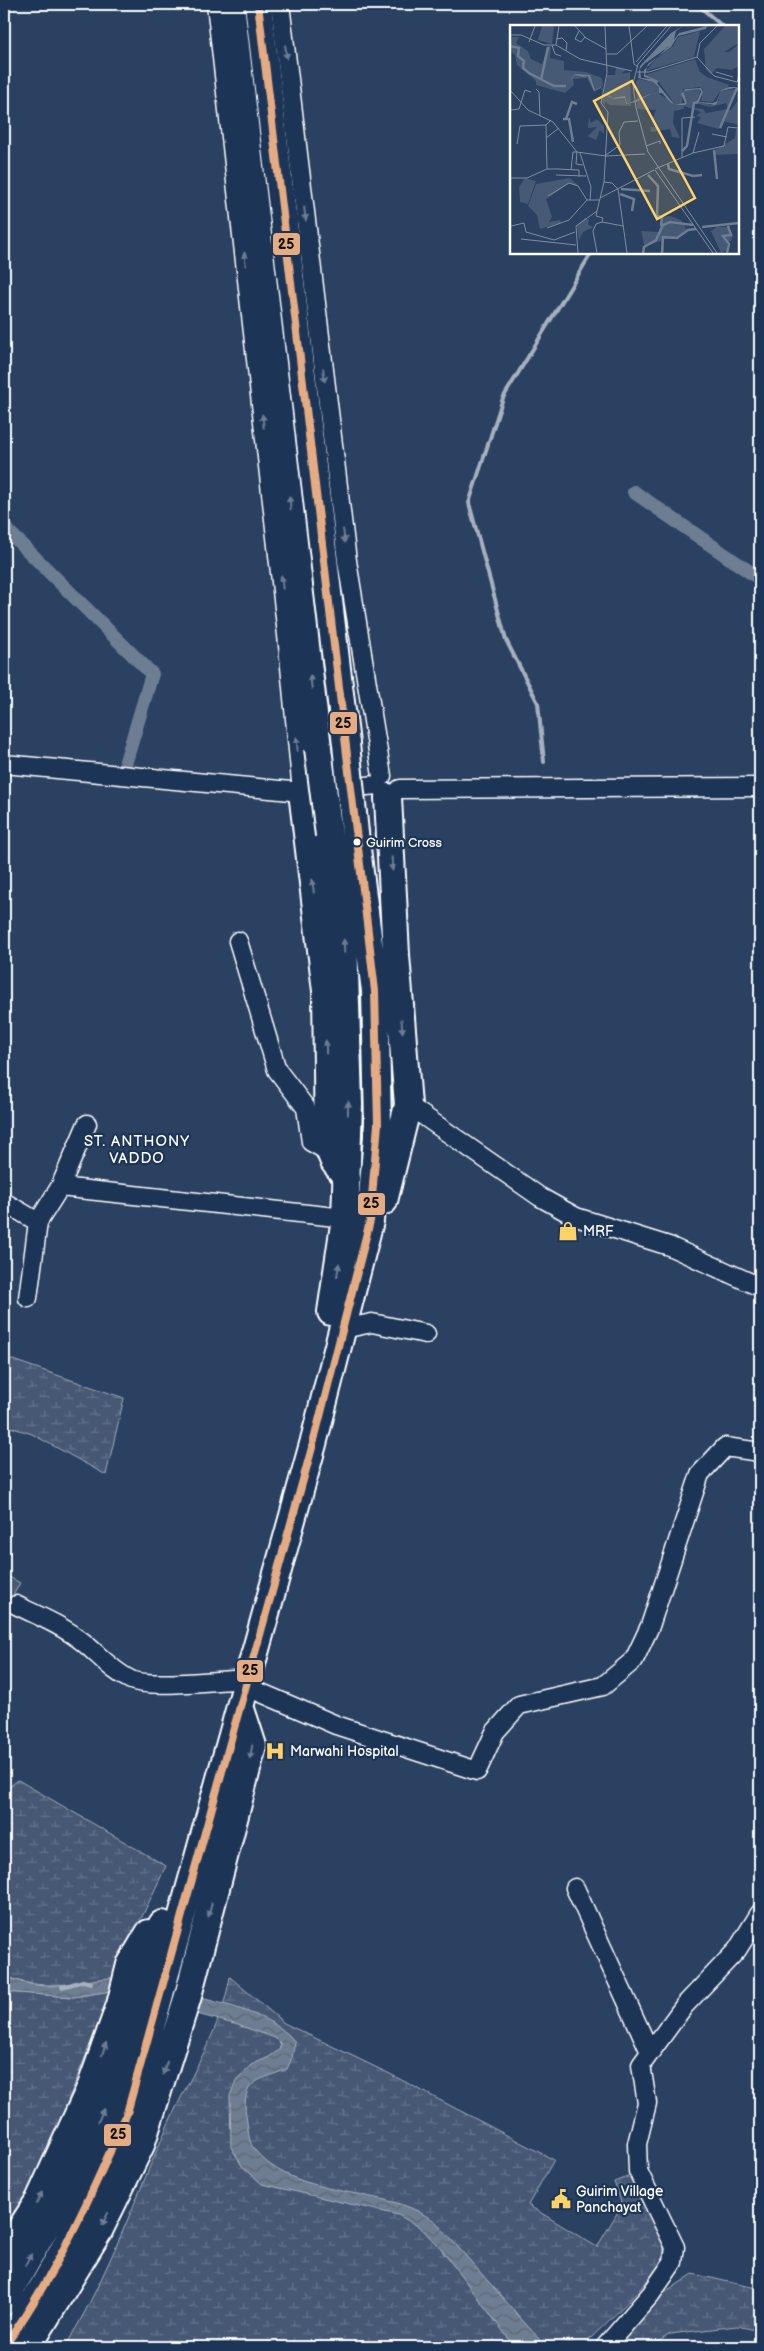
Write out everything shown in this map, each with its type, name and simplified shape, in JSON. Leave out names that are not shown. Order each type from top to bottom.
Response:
[{"type":"highway","points":[[4,2347],[32,2308],[96,2184],[127,2113],[239,1691],[333,1302],[358,1220],[347,1178],[349,1104],[344,938],[318,748],[231,4]]},
{"type":"highway","points":[[4,2302],[77,2171],[104,2107],[169,1900],[239,1691],[314,1444],[343,1329],[358,1220],[378,1124],[375,991],[258,4]]},
{"type":"highway","points":[[358,1220],[383,1203],[408,1105],[396,955],[387,787]]},
{"type":"highway","points":[[302,792],[326,991],[329,1152],[347,1178]]},
{"type":"highway","points":[[28,2347],[99,2231],[141,2145],[188,1996],[253,1746],[239,1691]]},
{"type":"highway","points":[[4,2254],[39,2200],[91,2086],[120,2005],[130,1965],[169,1900]]},
{"type":"street","points":[[216,4],[288,635],[302,792]]},
{"type":"street","points":[[280,4],[346,561],[387,787]]},
{"type":"street","points":[[4,764],[302,792],[387,787],[760,787]]},
{"type":"street","points":[[238,941],[277,1070],[306,1108],[311,1142],[329,1152]]},
{"type":"street","points":[[408,1105],[540,1197],[576,1217],[669,1246],[760,1287]]},
{"type":"street","points":[[28,1298],[38,1222],[60,1186],[87,1124]]},
{"type":"street","points":[[60,1186],[358,1220]]},
{"type":"street","points":[[4,1202],[38,1222]]},
{"type":"street","points":[[343,1329],[372,1323],[426,1334]]},
{"type":"street","points":[[16,1605],[51,1622],[82,1641],[109,1666],[132,1680],[239,1691],[477,1771],[496,1732],[519,1705],[603,1686],[634,1660],[650,1626],[700,1474],[725,1448],[760,1452]]},
{"type":"street","points":[[575,1888],[650,2052]]},
{"type":"street","points":[[605,2347],[662,2278],[673,2262],[676,2247],[638,2171],[637,2144],[647,2103],[640,2066],[684,2006],[738,1950],[760,1913]]},
{"type":"green space","points":[[4,1357],[124,1398],[106,1475],[32,1434],[4,1425]]},
{"type":"green space","points":[[4,1574],[20,1583],[4,1612]]},
{"type":"green space","points":[[18,1780],[166,1866],[113,1978],[71,1984],[44,1985],[31,1984],[4,1975],[4,1791]]},
{"type":"green space","points":[[230,1977],[284,2023],[390,2074],[554,2160],[528,2205],[597,2247],[622,2205],[614,2182],[633,2175],[659,2227],[664,2248],[659,2265],[640,2289],[582,2347],[65,2347],[95,2292],[170,2120],[213,2033],[226,1996]]},
{"type":"green space","points":[[111,1991],[36,2183],[4,2235],[4,1992],[73,1997]]},
{"type":"green space","points":[[693,2274],[760,2289],[760,2331],[737,2326],[670,2334],[651,2347],[613,2347],[645,2306]]},
{"type":"water","points":[[4,1975],[33,1985],[46,1986],[97,1979],[122,1979],[230,2006],[268,2021],[284,2031],[295,2042],[292,2058],[287,2069],[260,2079],[249,2088],[246,2095],[245,2104],[249,2138],[254,2149],[268,2163],[286,2174],[306,2182],[392,2202],[414,2209],[435,2221],[546,2347],[515,2347],[440,2248],[421,2228],[398,2215],[262,2184],[242,2166],[231,2147],[230,2096],[236,2080],[251,2065],[279,2050],[281,2044],[275,2038],[238,2025],[111,1991],[73,1997],[4,1992]]},
{"type":"waterway","points":[[697,4],[721,25]]},
{"type":"waterway","points":[[544,762],[538,703],[506,640],[469,503],[503,398],[591,254]]},
{"type":"waterway","points":[[634,492],[760,579]]},
{"type":"waterway","points":[[4,527],[152,674],[126,761]]},
{"type":"waterway","points":[[62,1987],[83,1981],[91,1983]]},
{"type":"transit line","name":"25","points":[[4,2347],[40,2292],[72,2234],[127,2113],[313,1444],[370,1221],[378,1124],[375,991],[258,4]]},
{"type":"place","name":"Guirim Cross","points":[[357,842]]},
{"type":"place","name":"MRF","points":[[568,1231]]},
{"type":"place","name":"Marwahi Hospital","points":[[275,1751]]},
{"type":"place","name":"Guirim Village Panchayat","points":[[561,2199]]},
{"type":"district","name":"ST. ANTHONY VADDO","points":[[137,1150]]}]
